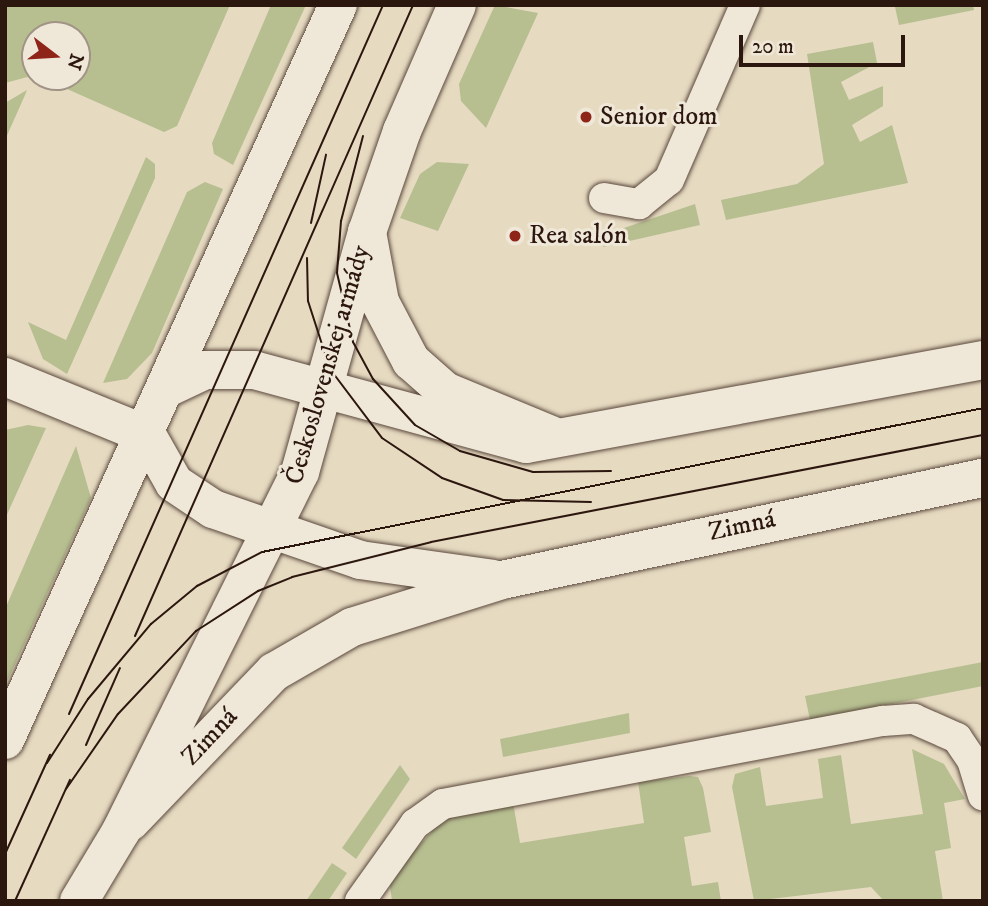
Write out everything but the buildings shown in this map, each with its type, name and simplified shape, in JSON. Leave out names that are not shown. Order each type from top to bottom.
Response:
[{"type":"street","points":[[5,740],[147,435],[338,5]]},
{"type":"street","name":"Československej armády","points":[[79,901],[121,831],[273,532],[326,387],[367,232],[402,131],[457,5]]},
{"type":"street","points":[[367,232],[380,302],[418,369],[445,391],[551,435]]},
{"type":"street","points":[[167,388],[225,367],[326,387],[496,440],[526,444],[551,435],[624,430],[983,360]]},
{"type":"street","points":[[5,377],[147,435]]},
{"type":"street","name":"Zimná","points":[[147,435],[174,483],[213,509],[360,560],[502,580]]},
{"type":"street","name":"Zimná","points":[[121,831],[255,689],[298,654],[352,627],[502,580],[983,478]]},
{"type":"lane","points":[[604,198],[639,204],[669,180],[745,5]]},
{"type":"lane","points":[[360,901],[415,824],[443,804],[883,721],[914,719],[957,738],[983,795]]},
{"type":"green space","points":[[5,5],[230,5],[177,126],[164,132],[72,91],[91,91],[91,21],[21,21],[21,79],[5,83]]},
{"type":"green space","points":[[271,5],[306,5],[233,165],[214,154],[212,143]]},
{"type":"green space","points":[[495,5],[538,13],[486,128],[461,101],[459,84]]},
{"type":"green space","points":[[973,5],[974,10],[899,25],[895,7]]},
{"type":"green space","points":[[873,42],[877,63],[841,82],[849,100],[883,86],[883,106],[852,125],[860,142],[892,125],[908,183],[726,220],[721,200],[797,184],[824,164],[807,54]]},
{"type":"green space","points":[[27,91],[5,140],[5,103]]},
{"type":"green space","points":[[146,157],[155,164],[155,178],[67,374],[43,359],[28,322],[66,340]]},
{"type":"green space","points":[[437,162],[469,164],[438,231],[400,218],[420,174]]},
{"type":"green space","points":[[205,182],[223,189],[152,353],[127,379],[103,383],[187,192]]},
{"type":"green space","points":[[695,204],[700,225],[603,247],[609,233]]},
{"type":"green space","points":[[28,425],[46,428],[5,519],[5,430]]},
{"type":"green space","points":[[76,446],[91,498],[5,686],[5,609]]},
{"type":"green space","points":[[983,662],[983,686],[810,720],[805,696]]},
{"type":"green space","points":[[629,713],[630,733],[503,757],[500,739]]},
{"type":"green space","points":[[912,749],[944,764],[965,799],[944,803],[951,848],[935,851],[943,901],[884,901],[871,887],[754,901],[732,787],[735,774],[760,767],[766,806],[823,798],[818,759],[841,755],[851,824],[923,814]]},
{"type":"green space","points":[[400,765],[410,779],[356,859],[342,848]]},
{"type":"green space","points":[[698,777],[703,788],[711,832],[684,837],[692,886],[718,882],[721,901],[392,901],[389,879],[445,817],[513,802],[520,843],[644,823],[638,782]]},
{"type":"green space","points":[[332,863],[347,873],[328,901],[306,901]]},
{"type":"tram line","points":[[69,714],[383,5]]},
{"type":"tram line","points":[[135,636],[413,5]]},
{"type":"tram line","points":[[363,136],[341,221],[337,273],[353,342],[373,379],[415,425],[460,451],[533,472],[611,471]]},
{"type":"tram line","points":[[311,223],[326,155]]},
{"type":"tram line","points":[[307,258],[308,301],[330,369],[382,438],[442,478],[503,500],[591,502]]},
{"type":"tram line","points":[[47,763],[88,699],[151,624],[197,586],[262,552],[983,408]]},
{"type":"tram line","points":[[66,789],[118,714],[196,631],[258,591],[292,577],[431,542],[983,435]]},
{"type":"tram line","points":[[86,745],[120,668]]},
{"type":"tram line","points":[[5,854],[50,755]]},
{"type":"tram line","points":[[15,901],[70,780]]},
{"type":"place","name":"Senior dom","points":[[586,117]]},
{"type":"place","name":"Rea salón","points":[[515,236]]}]
